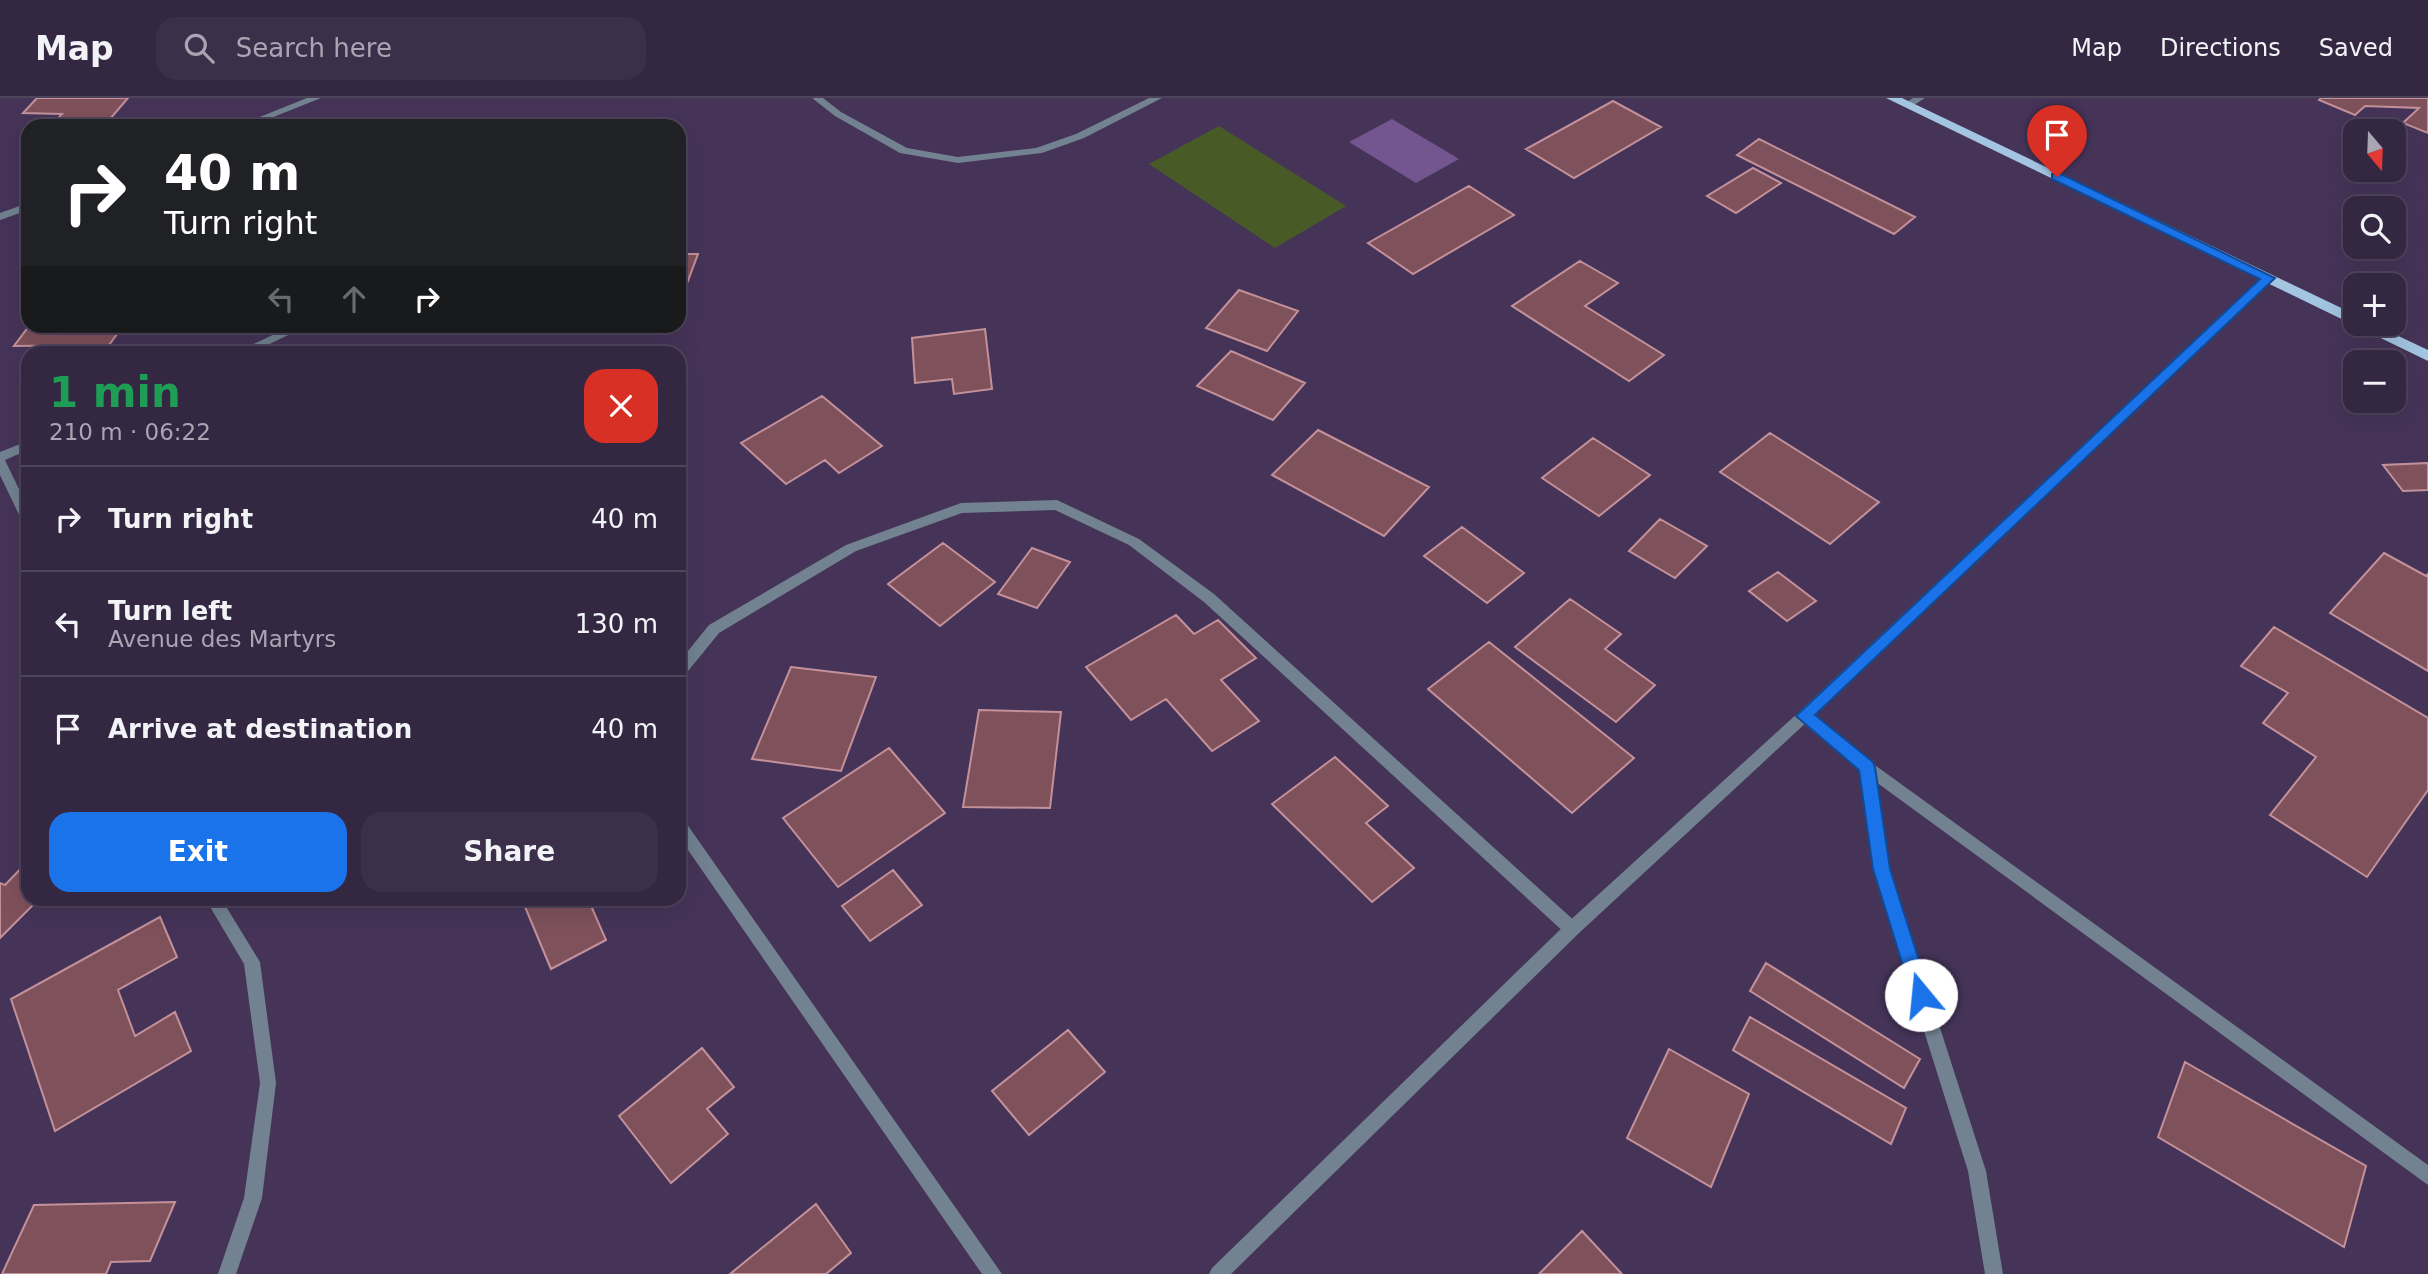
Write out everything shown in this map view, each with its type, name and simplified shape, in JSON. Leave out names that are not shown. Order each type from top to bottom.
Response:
[{"type":"main road","points":[[1892,98],[1914,102],[2343,314]]},
{"type":"main road","points":[[2388,336],[2428,355]]},
{"type":"street","points":[[260,119],[316,98]]},
{"type":"street","points":[[817,98],[838,114],[904,151],[958,160],[1038,151],[1080,136],[1157,98]]},
{"type":"street","points":[[0,217],[21,209]]},
{"type":"street","points":[[1218,1274],[1572,929],[1804,716],[2269,278]]},
{"type":"street","points":[[255,346],[285,333]]},
{"type":"street","points":[[21,449],[0,460],[21,506]]},
{"type":"street","points":[[686,663],[714,629],[851,548],[961,508],[1057,505],[1135,542],[1209,598],[1572,929]]},
{"type":"street","points":[[1804,716],[1867,767],[2428,1176]]},
{"type":"street","points":[[1867,767],[1881,869],[1977,1171],[1994,1274]]},
{"type":"street","points":[[686,835],[993,1274]]},
{"type":"street","points":[[218,906],[252,962],[268,1083],[253,1198],[227,1274]]},
{"type":"green space","points":[[1219,126],[1346,206],[1275,248],[1149,164]]},
{"type":"shaded area","points":[[1392,119],[1459,159],[1416,183],[1349,142]]},
{"type":"building","points":[[37,98],[128,98],[110,119],[57,119],[62,114],[23,113]]},
{"type":"building","points":[[2428,98],[2428,133],[2406,124],[2406,120],[2419,108],[2365,106],[2355,115],[2319,100]]},
{"type":"building","points":[[1613,101],[1661,127],[1574,178],[1526,149]]},
{"type":"building","points":[[1759,139],[1915,217],[1894,234],[1737,155]]},
{"type":"building","points":[[1753,168],[1781,183],[1736,213],[1707,196]]},
{"type":"building","points":[[1469,186],[1514,215],[1413,274],[1368,243]]},
{"type":"building","points":[[686,254],[698,254],[686,286]]},
{"type":"building","points":[[1580,261],[1618,283],[1585,306],[1664,355],[1629,381],[1512,306]]},
{"type":"building","points":[[1239,290],[1298,311],[1267,351],[1206,328]]},
{"type":"building","points":[[985,329],[992,389],[954,394],[952,379],[915,383],[912,338]]},
{"type":"building","points":[[24,333],[118,333],[109,345],[14,346]]},
{"type":"building","points":[[1231,351],[1305,383],[1273,420],[1197,386]]},
{"type":"building","points":[[822,396],[882,446],[839,473],[825,460],[786,484],[741,443]]},
{"type":"building","points":[[1318,430],[1429,487],[1384,536],[1272,475]]},
{"type":"building","points":[[1770,433],[1879,502],[1830,544],[1720,472]]},
{"type":"building","points":[[1593,438],[1650,475],[1599,516],[1542,478]]},
{"type":"building","points":[[2428,463],[2428,490],[2403,491],[2383,465]]},
{"type":"building","points":[[1660,519],[1707,546],[1675,578],[1629,551]]},
{"type":"building","points":[[1462,527],[1524,573],[1487,603],[1424,556]]},
{"type":"building","points":[[943,543],[995,582],[940,626],[888,584]]},
{"type":"building","points":[[1032,548],[1070,562],[1037,608],[998,594]]},
{"type":"building","points":[[2384,553],[2426,576],[2428,574],[2428,671],[2330,613]]},
{"type":"building","points":[[1778,572],[1816,601],[1787,621],[1749,591]]},
{"type":"building","points":[[1570,599],[1621,634],[1605,649],[1655,685],[1616,722],[1515,647]]},
{"type":"building","points":[[1176,615],[1194,634],[1218,620],[1256,658],[1221,680],[1259,721],[1212,751],[1166,699],[1131,720],[1086,667]]},
{"type":"building","points":[[2274,627],[2428,718],[2428,790],[2367,877],[2270,815],[2316,757],[2263,723],[2288,693],[2241,666]]},
{"type":"building","points":[[1489,642],[1634,758],[1572,813],[1428,689]]},
{"type":"building","points":[[791,667],[876,677],[841,771],[752,759]]},
{"type":"building","points":[[979,710],[1061,712],[1050,808],[963,807]]},
{"type":"building","points":[[889,748],[945,813],[838,887],[783,818]]},
{"type":"building","points":[[1335,757],[1388,806],[1366,823],[1414,868],[1372,902],[1272,804]]},
{"type":"building","points":[[21,868],[21,906],[32,906],[0,938],[0,883],[5,885]]},
{"type":"building","points":[[893,870],[922,905],[870,941],[842,906]]},
{"type":"building","points":[[525,906],[596,906],[592,908],[606,940],[551,969]]},
{"type":"building","points":[[160,917],[177,957],[118,990],[135,1036],[175,1012],[191,1051],[55,1131],[11,999]]},
{"type":"building","points":[[1766,963],[1920,1059],[1904,1088],[1750,991]]},
{"type":"building","points":[[1750,1017],[1906,1108],[1891,1144],[1733,1050]]},
{"type":"building","points":[[1068,1030],[1105,1072],[1029,1135],[992,1091]]},
{"type":"building","points":[[702,1048],[734,1087],[707,1109],[728,1134],[671,1183],[619,1116]]},
{"type":"building","points":[[1669,1049],[1749,1094],[1711,1187],[1627,1138]]},
{"type":"building","points":[[2185,1062],[2366,1166],[2344,1247],[2158,1137]]},
{"type":"building","points":[[175,1202],[150,1261],[111,1262],[106,1274],[2,1274],[34,1205]]},
{"type":"building","points":[[816,1204],[851,1253],[826,1274],[730,1274]]},
{"type":"building","points":[[1582,1231],[1622,1274],[1539,1274]]},
{"type":"route","points":[[1921,995],[1881,869],[1867,767],[1804,716],[2269,278],[2057,177]]}]
